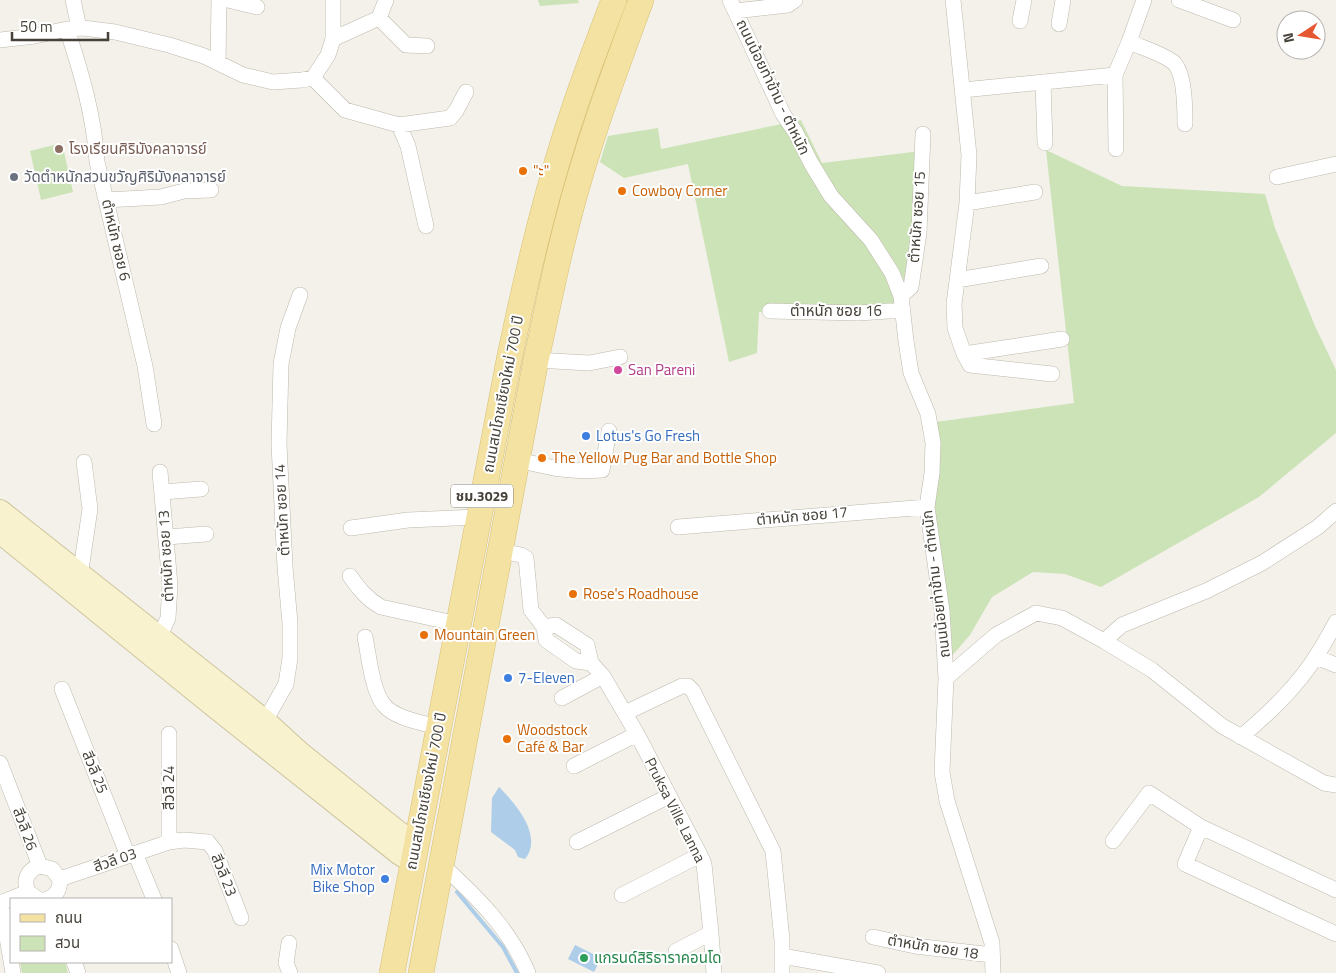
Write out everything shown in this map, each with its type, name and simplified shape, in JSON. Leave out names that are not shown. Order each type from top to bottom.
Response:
[{"type":"main road","points":[[604,0],[604,26]]},
{"type":"main road","name":"ถนนสมโภชเชียงใหม่ 700 ปี","points":[[392,973],[514,334],[545,205],[575,104],[614,0]]},
{"type":"main road","name":"ถนนสมโภชเชียงใหม่ 700 ปี","points":[[421,973],[502,551],[536,360],[569,215],[601,110],[641,0]]},
{"type":"main road","points":[[628,35],[649,15],[656,0]]},
{"type":"street","name":"ตำหนัก ซอย 6","points":[[73,0],[73,28],[96,136],[97,162],[145,366],[154,424]]},
{"type":"street","points":[[218,62],[220,0]]},
{"type":"street","points":[[228,0],[257,7]]},
{"type":"street","points":[[0,40],[35,36],[73,28],[115,32],[169,44],[204,56],[243,75],[273,82],[302,80],[313,78],[328,55],[333,39],[333,0]]},
{"type":"street","points":[[333,39],[379,18],[386,0]]},
{"type":"street","points":[[733,5],[788,5],[795,0]]},
{"type":"street","points":[[953,0],[964,90],[969,154],[967,203],[954,304],[955,328],[970,365],[1052,374]]},
{"type":"street","points":[[1020,21],[1024,0]]},
{"type":"street","points":[[1059,24],[1063,0]]},
{"type":"street","points":[[1116,149],[1114,75],[1129,42],[1144,0]]},
{"type":"street","points":[[1179,0],[1212,6],[1233,20]]},
{"type":"street","name":"ถนนน้อยท่าข้าม - ตำหนัก","points":[[733,5],[783,114],[796,133],[831,196],[871,240],[892,273],[902,303],[912,372],[928,414],[933,444],[932,473],[926,507],[942,611],[946,678],[942,772],[947,800],[986,919],[992,943],[993,973]]},
{"type":"street","points":[[379,18],[406,46],[427,46]]},
{"type":"street","points":[[1129,42],[1165,58],[1174,63],[1179,69],[1182,82],[1185,124]]},
{"type":"street","points":[[964,90],[1114,75]]},
{"type":"street","points":[[313,78],[345,110],[400,125],[450,118],[466,92]]},
{"type":"street","points":[[1043,82],[1045,143]]},
{"type":"street","points":[[400,125],[408,146],[426,226]]},
{"type":"street","name":"ตำหนัก ซอย 15","points":[[902,303],[911,287],[919,233],[923,134]]},
{"type":"street","points":[[1277,177],[1336,164]]},
{"type":"street","points":[[106,200],[161,196],[184,191],[211,190]]},
{"type":"street","points":[[967,203],[1035,192]]},
{"type":"street","points":[[957,280],[1041,266]]},
{"type":"street","name":"ตำหนัก ซอย 14","points":[[265,721],[286,684],[290,658],[290,623],[285,567],[279,444],[281,364],[288,328],[300,295]]},
{"type":"street","name":"ตำหนัก ซอย 16","points":[[770,311],[859,313],[902,303]]},
{"type":"street","points":[[964,354],[1062,338]]},
{"type":"street","points":[[536,360],[589,363],[620,358]]},
{"type":"street","points":[[518,460],[573,472],[602,470],[609,431]]},
{"type":"street","points":[[82,585],[90,509],[84,462]]},
{"type":"street","name":"ตำหนัก ซอย 13","points":[[159,638],[168,618],[170,593],[167,537],[160,472]]},
{"type":"street","points":[[162,492],[201,489]]},
{"type":"street","name":"ตำหนัก ซอย 17","points":[[678,527],[926,507]]},
{"type":"street","points":[[1104,640],[1122,625],[1206,590],[1262,563],[1318,527],[1336,510]]},
{"type":"street","points":[[0,511],[238,726],[400,854],[414,852]]},
{"type":"street","points":[[351,528],[408,520],[478,517]]},
{"type":"street","points":[[0,532],[159,638],[265,721],[300,753],[398,832],[414,852]]},
{"type":"street","points":[[167,537],[206,534]]},
{"type":"street","name":"Pruksa Ville Lanna","points":[[502,551],[526,558],[531,610],[544,628],[556,625],[587,645],[591,662],[603,676],[637,734],[700,856],[704,864],[714,973]]},
{"type":"street","points":[[350,576],[370,601],[381,607],[458,624]]},
{"type":"street","points":[[946,678],[996,635],[1036,614],[1062,618],[1104,640],[1152,670],[1222,726],[1324,782],[1336,785]]},
{"type":"street","points":[[1241,737],[1284,697],[1316,657],[1336,622]]},
{"type":"street","points":[[365,637],[376,690],[384,706],[398,715],[438,727]]},
{"type":"street","points":[[1316,657],[1336,665]]},
{"type":"street","points":[[562,698],[603,676]]},
{"type":"street","points":[[625,714],[682,686],[688,686],[693,691],[773,851],[782,940],[782,973]]},
{"type":"street","name":"สีวลี 25","points":[[62,689],[132,854],[154,898]]},
{"type":"street","name":"สีวลี 24","points":[[169,842],[170,734]]},
{"type":"street","points":[[574,766],[637,734]]},
{"type":"street","name":"สีวลี 26","points":[[0,763],[40,866]]},
{"type":"street","points":[[1113,841],[1149,793],[1201,827],[1336,890]]},
{"type":"street","points":[[577,842],[669,796]]},
{"type":"street","points":[[1201,827],[1186,864],[1336,934]]},
{"type":"street","name":"สีวลี 23","points":[[169,842],[184,840],[208,842],[215,850],[240,918]]},
{"type":"street","name":"สีวลี 03","points":[[60,879],[169,842]]},
{"type":"street","points":[[622,894],[700,856]]},
{"type":"street","points":[[442,865],[478,897],[505,931],[528,973]]},
{"type":"street","points":[[33,896],[26,887],[27,877],[34,868],[40,866],[52,869],[60,879],[58,890],[50,898]]},
{"type":"street","points":[[0,902],[10,961]]},
{"type":"street","points":[[676,952],[711,934]]},
{"type":"street","name":"ตำหนัก ซอย 18","points":[[873,938],[915,946],[992,956]]},
{"type":"street","points":[[289,943],[286,963],[290,973]]},
{"type":"street","points":[[172,952],[179,973]]},
{"type":"street","points":[[782,956],[878,973]]},
{"type":"green space","points":[[538,0],[578,0],[579,3],[540,6]]},
{"type":"green space","points":[[801,120],[822,163],[921,151],[912,286],[895,305],[759,312],[757,353],[729,362],[688,164],[624,178],[600,162],[608,136],[658,128],[661,149]]},
{"type":"green space","points":[[62,143],[73,192],[41,200],[30,151]]},
{"type":"green space","points":[[1046,150],[1122,186],[1265,194],[1275,228],[1315,326],[1336,370],[1336,433],[1259,497],[1101,587],[1065,574],[1033,572],[992,597],[970,635],[950,658],[933,511],[936,422],[1074,403]]},
{"type":"green space","points":[[20,963],[65,963],[68,973],[22,973]]},
{"type":"water","points":[[499,787],[519,811],[529,830],[530,850],[525,859],[518,857],[515,850],[491,832],[492,798]]},
{"type":"water","name":"แกรนด์สิริธาราคอนโด","points":[[575,945],[601,958],[594,972],[568,959]]},
{"type":"waterway","points":[[457,892],[503,947],[517,973]]},
{"type":"place","name":"โรงเรียนศิริมังคลาจารย์","points":[[59,149]]},
{"type":"place","name":"\"ะ\"","points":[[523,171]]},
{"type":"place","name":"วัดตำหนักสวนขวัญศิริมังคลาจารย์","points":[[14,177]]},
{"type":"place","name":"Cowboy Corner","points":[[622,191]]},
{"type":"place","name":"San Pareni","points":[[618,370]]},
{"type":"place","name":"Lotus's Go Fresh","points":[[586,436]]},
{"type":"place","name":"The Yellow Pug Bar and Bottle Shop","points":[[542,458]]},
{"type":"place","name":"Rose's Roadhouse","points":[[573,594]]},
{"type":"place","name":"Mountain Green","points":[[424,635]]},
{"type":"place","name":"7-Eleven","points":[[508,678]]},
{"type":"place","name":"Woodstock Café & Bar","points":[[507,739]]},
{"type":"place","name":"Mix Motor Bike Shop","points":[[385,879]]},
{"type":"place","name":"แกรนด์สิริธาราคอนโด","points":[[584,958]]}]
